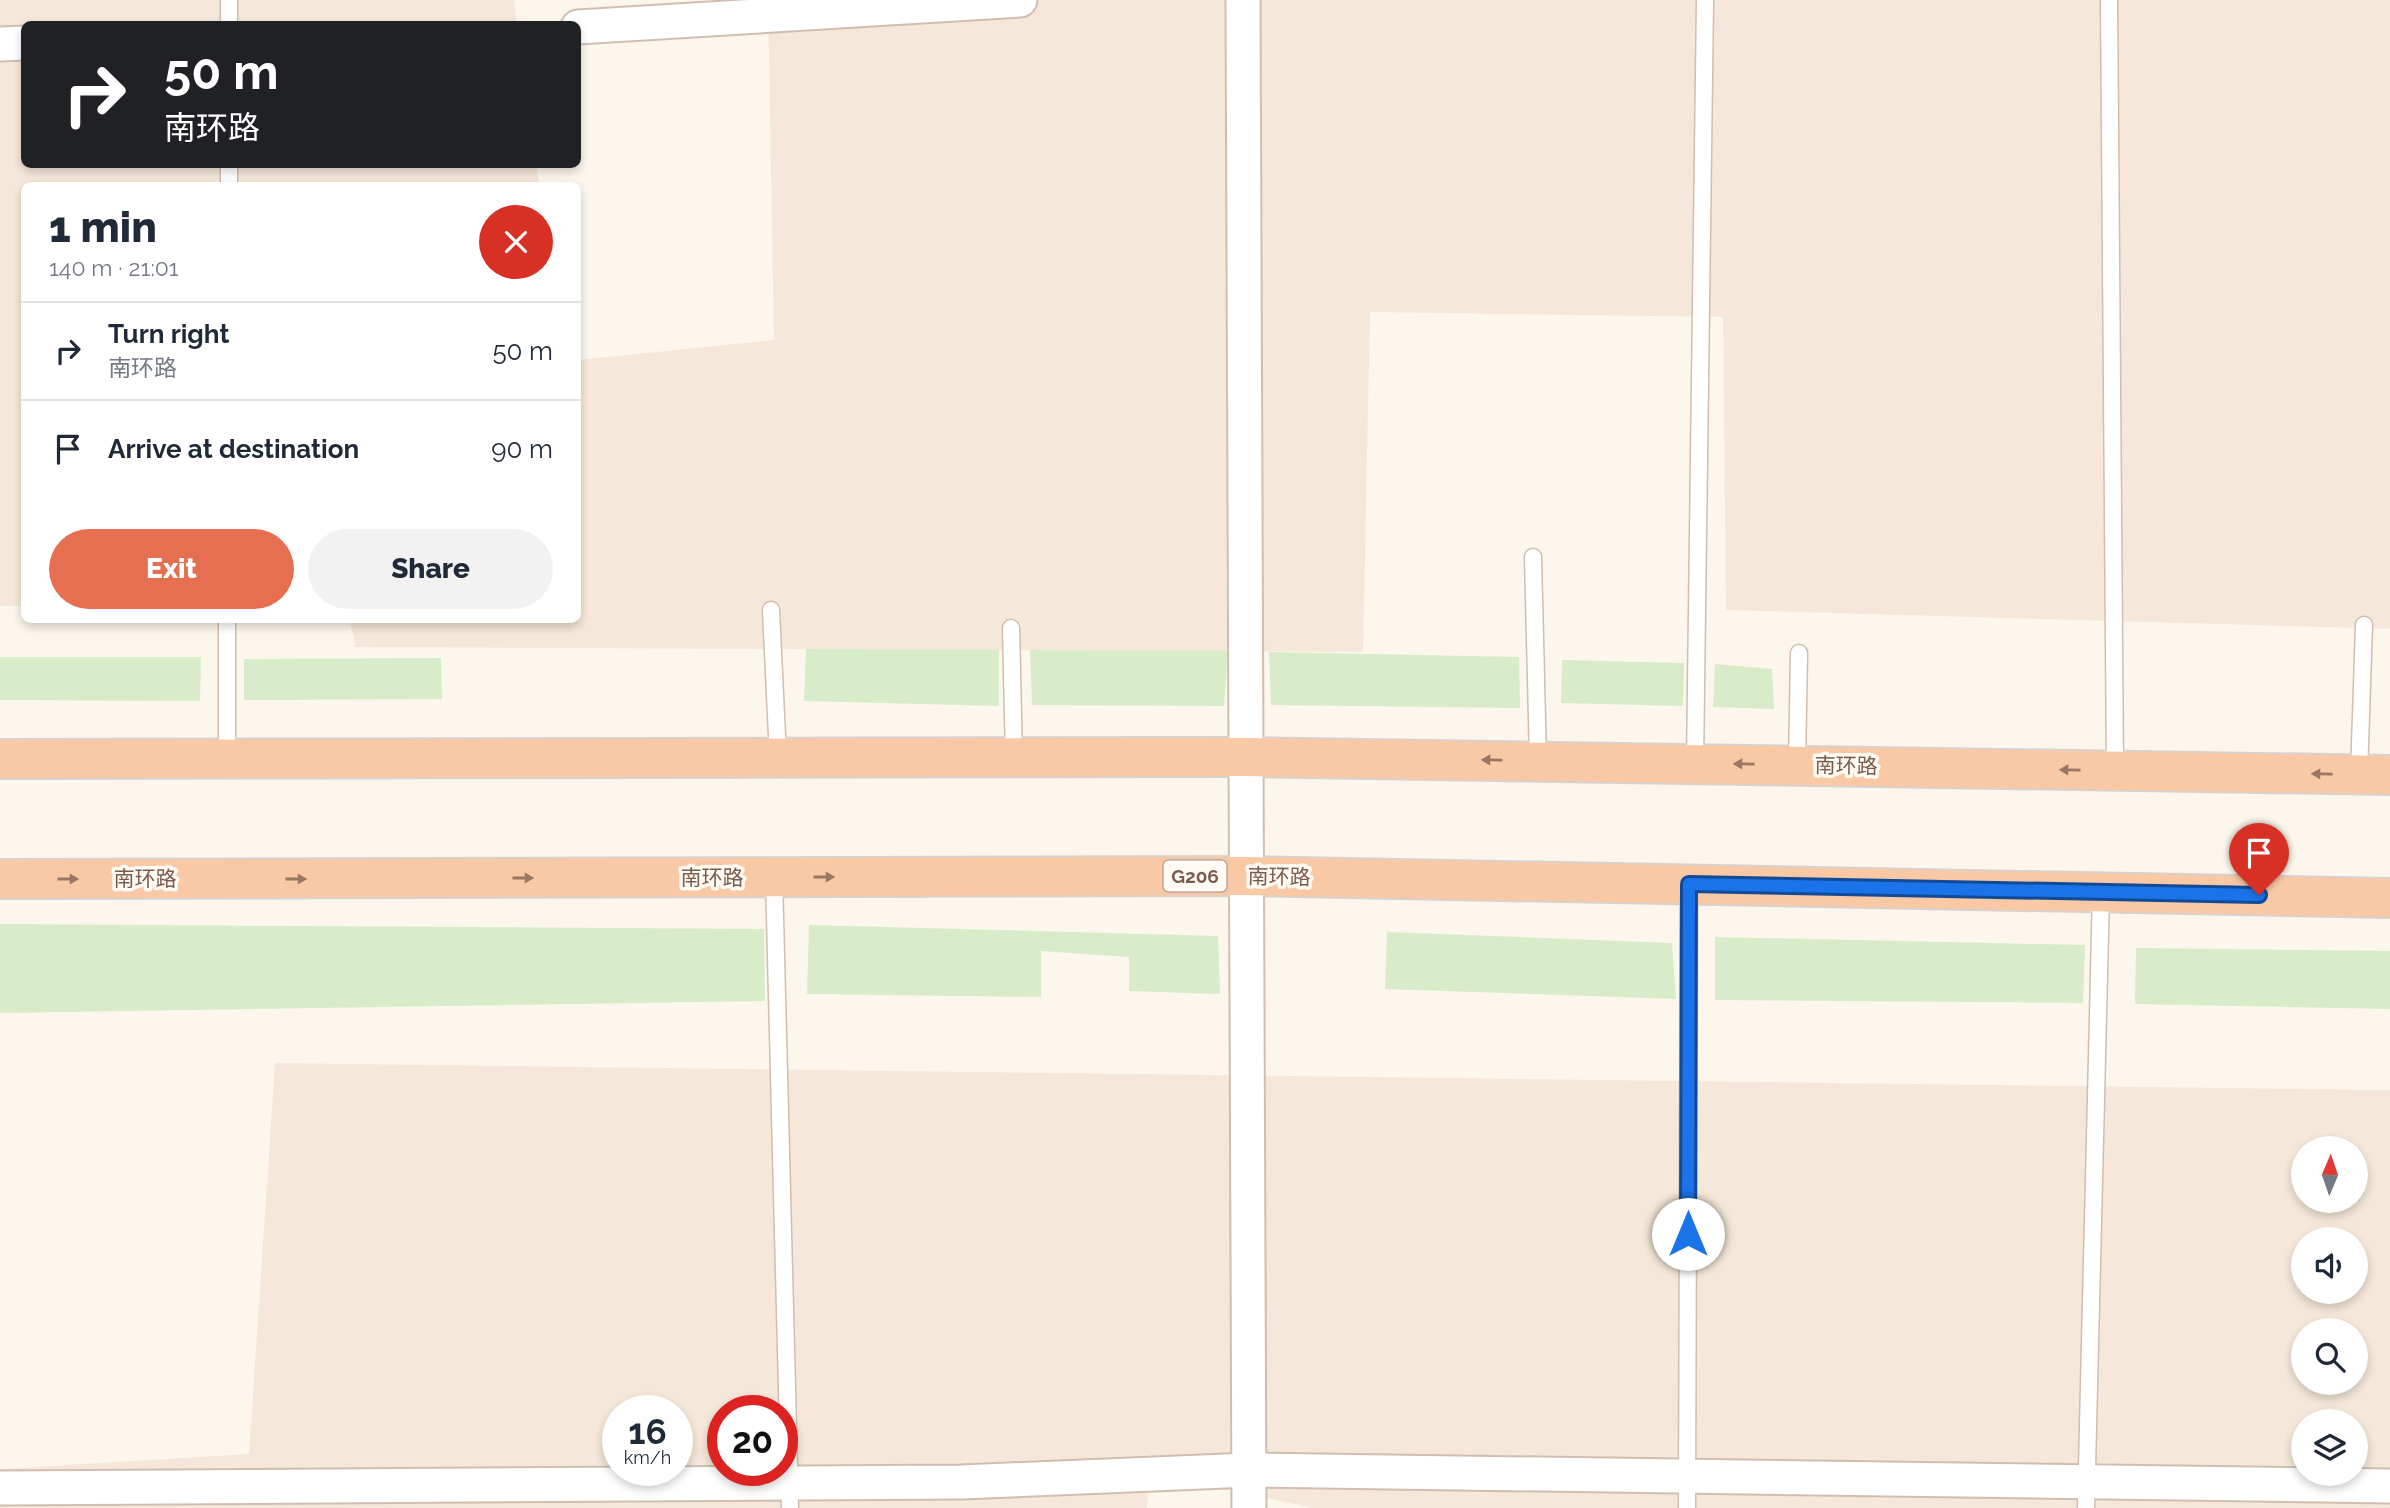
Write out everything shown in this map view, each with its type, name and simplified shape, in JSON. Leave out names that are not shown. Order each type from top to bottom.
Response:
[{"type":"highway","name":"南环路","points":[[0,759],[1245,757],[2374,775]]},
{"type":"highway","name":"南环路","points":[[0,879],[1245,876],[2390,898]]},
{"type":"street","points":[[581,27],[1020,0]]},
{"type":"street","points":[[1242,0],[1249,1508]]},
{"type":"street","points":[[0,44],[21,43]]},
{"type":"street","points":[[0,1488],[790,1496],[961,1482],[1249,1470],[1687,1492],[2087,1495],[2390,1486]]},
{"type":"lane","points":[[229,0],[229,21]]},
{"type":"lane","points":[[1695,764],[1705,0]]},
{"type":"lane","points":[[2109,0],[2115,771]]},
{"type":"lane","points":[[1533,557],[1538,761]]},
{"type":"lane","points":[[771,610],[778,757]]},
{"type":"lane","points":[[227,623],[227,758]]},
{"type":"lane","points":[[2364,625],[2374,775]]},
{"type":"lane","points":[[1012,628],[1014,759]]},
{"type":"lane","points":[[1797,765],[1799,653]]},
{"type":"lane","points":[[774,877],[790,1496]]},
{"type":"lane","points":[[1687,1492],[1689,884]]},
{"type":"lane","points":[[2087,1495],[2101,892]]},
{"type":"shaded area","points":[[0,0],[514,0],[517,21],[21,21],[21,168],[537,168],[539,182],[21,182],[21,606],[0,606]]},
{"type":"shaded area","points":[[768,0],[2390,0],[2390,629],[1726,610],[1723,317],[1370,312],[1363,652],[355,647],[351,623],[581,623],[581,360],[774,340]]},
{"type":"shaded area","points":[[275,1063],[2390,1090],[2390,1508],[1313,1508],[1149,1473],[1147,1508],[0,1508],[0,1469],[249,1454]]},
{"type":"green space","points":[[806,649],[999,650],[999,706],[804,701]]},
{"type":"green space","points":[[1030,650],[1228,651],[1224,706],[1032,705]]},
{"type":"green space","points":[[1269,652],[1519,657],[1520,708],[1271,705]]},
{"type":"green space","points":[[0,657],[201,657],[200,701],[0,700]]},
{"type":"green space","points":[[441,658],[442,699],[244,700],[244,659]]},
{"type":"green space","points":[[1562,660],[1684,663],[1683,706],[1561,703]]},
{"type":"green space","points":[[1715,664],[1772,669],[1774,709],[1713,707]]},
{"type":"green space","points":[[0,924],[764,929],[765,1001],[0,1013]]},
{"type":"green space","points":[[809,925],[1218,936],[1220,994],[1129,991],[1129,957],[1041,951],[1041,997],[807,994]]},
{"type":"green space","points":[[1387,932],[1672,943],[1676,999],[1385,989]]},
{"type":"green space","points":[[1715,937],[2085,945],[2083,1003],[1715,1000]]},
{"type":"green space","points":[[2136,948],[2390,951],[2390,1009],[2135,1004]]},
{"type":"route","points":[[1688,1234],[1689,884],[2259,895]]}]
